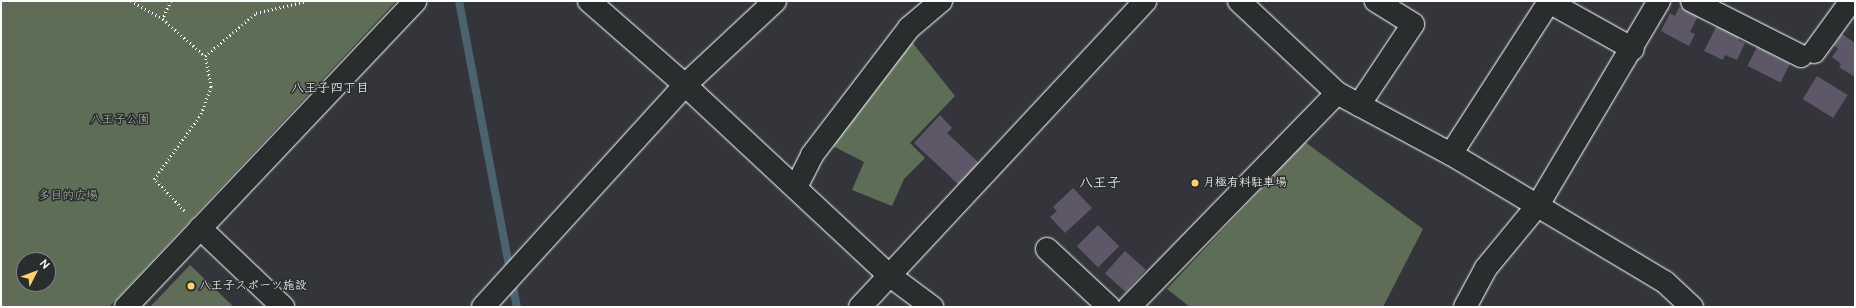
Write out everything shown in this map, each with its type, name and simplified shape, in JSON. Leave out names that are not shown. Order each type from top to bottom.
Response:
[{"type":"street","points":[[126,307],[415,1]]},
{"type":"street","points":[[589,1],[686,85],[889,275],[932,307]]},
{"type":"street","points":[[483,307],[686,85],[774,1]]},
{"type":"street","points":[[796,187],[812,155],[909,28],[941,1]]},
{"type":"street","points":[[860,307],[1145,1]]},
{"type":"street","points":[[1239,1],[1337,93],[1451,154],[1538,205],[1665,282],[1692,307]]},
{"type":"street","points":[[1359,105],[1413,24],[1376,1]]},
{"type":"street","points":[[1466,307],[1486,268],[1538,205],[1633,49],[1660,1]]},
{"type":"street","points":[[1692,1],[1807,54],[1850,1]]},
{"type":"street","points":[[1451,154],[1549,2],[1633,49]]},
{"type":"street","points":[[1129,307],[1337,93]]},
{"type":"street","points":[[200,228],[282,307]]},
{"type":"street","points":[[1047,249],[1110,307]]},
{"type":"path","points":[[131,1],[163,19],[205,56],[211,87],[202,114],[154,179],[200,228]]},
{"type":"path","points":[[163,19],[171,1]]},
{"type":"path","points":[[205,56],[256,13],[307,1]]},
{"type":"green space","name":"八王子公園","points":[[1,1],[396,1],[109,307],[1,307]]},
{"type":"green space","points":[[908,37],[955,96],[910,143],[925,158],[904,179],[892,206],[852,190],[864,162],[827,143]]},
{"type":"green space","points":[[1305,142],[1423,229],[1383,307],[1190,307],[1167,289]]},
{"type":"green space","name":"八王子スポーツ施設","points":[[190,265],[234,307],[150,307]]},
{"type":"building","points":[[1679,7],[1698,16],[1690,32],[1695,34],[1689,46],[1661,31],[1670,13],[1675,16]]},
{"type":"building","points":[[1717,25],[1740,36],[1738,40],[1745,43],[1737,60],[1725,55],[1723,60],[1704,51]]},
{"type":"building","points":[[1842,34],[1855,43],[1855,77],[1839,67],[1841,64],[1832,57],[1838,48],[1834,46]]},
{"type":"building","points":[[1757,47],[1790,64],[1780,83],[1747,66]]},
{"type":"building","points":[[1817,76],[1848,95],[1833,118],[1803,99]]},
{"type":"building","points":[[940,115],[952,128],[947,133],[979,163],[959,185],[914,143]]},
{"type":"building","points":[[1073,188],[1092,208],[1065,233],[1050,217],[1057,211],[1053,207]]},
{"type":"building","points":[[1098,225],[1119,246],[1098,267],[1077,246]]},
{"type":"building","points":[[1125,251],[1146,270],[1126,292],[1105,273]]},
{"type":"waterway","points":[[459,1],[517,307]]},
{"type":"place","name":"月極有料駐車場","points":[[1195,183]]},
{"type":"place","name":"八王子スポーツ施設","points":[[191,286]]},
{"type":"district","name":"八王子四丁目","points":[[330,88]]},
{"type":"district","name":"八王子","points":[[1100,183]]},
{"type":"park label","name":"多目的広場","points":[[68,196]]}]
